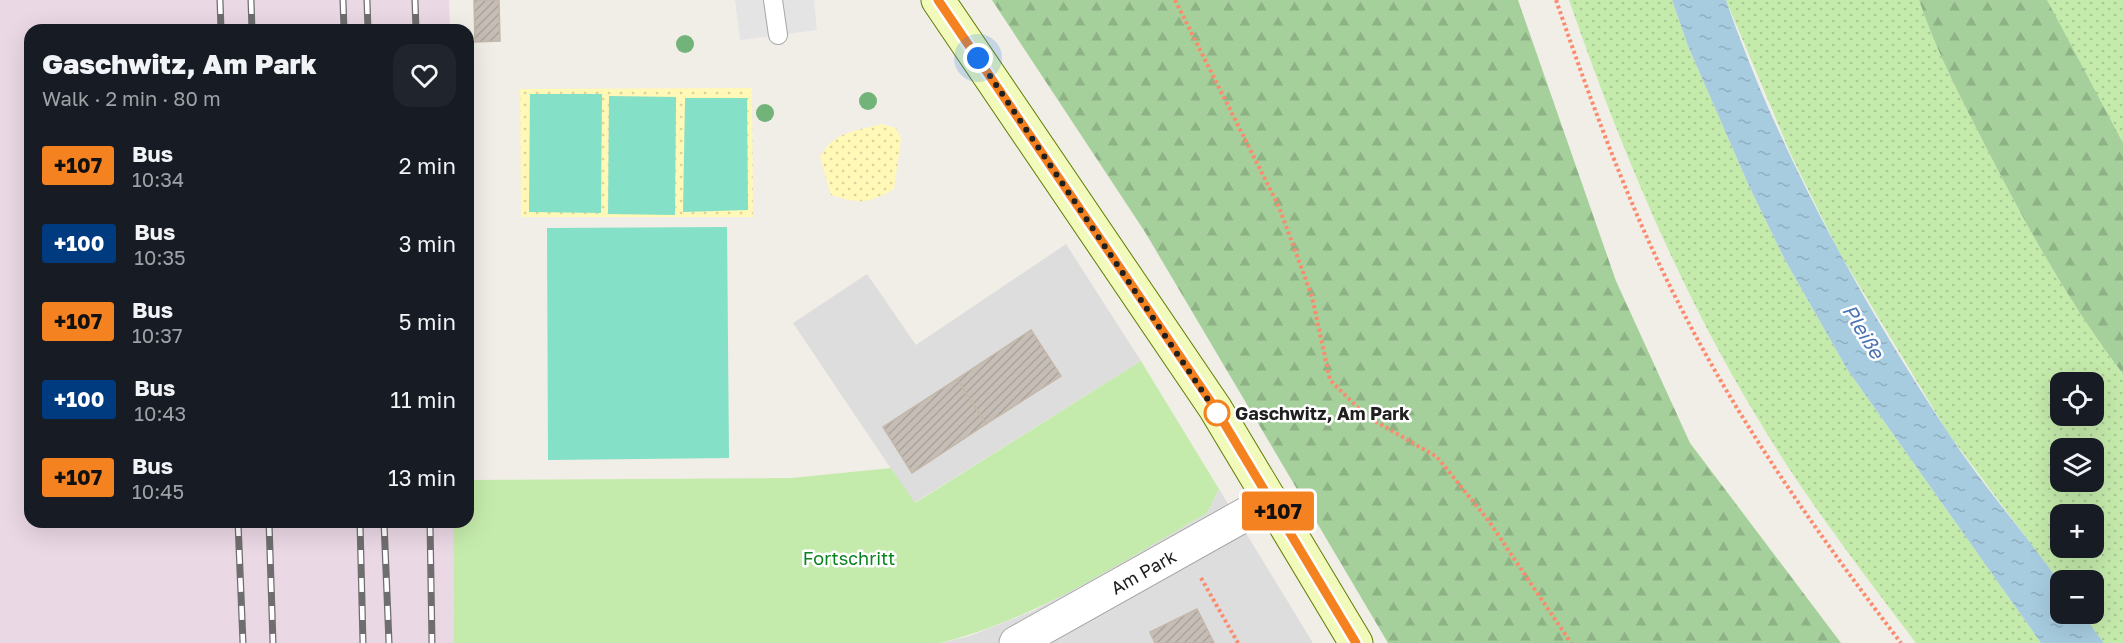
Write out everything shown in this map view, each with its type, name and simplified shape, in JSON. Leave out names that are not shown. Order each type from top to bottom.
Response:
[{"type":"main road","points":[[938,0],[1215,408],[1356,643]]},
{"type":"street","name":"Am Park","points":[[1016,643],[1271,500]]},
{"type":"lane","points":[[773,0],[778,34]]},
{"type":"path","points":[[1174,0],[1279,207],[1312,297],[1330,380],[1366,416],[1437,457],[1488,520],[1571,643]]},
{"type":"path","points":[[1556,0],[1640,220],[1682,310],[1742,418],[1837,560],[1901,643]]},
{"type":"path","points":[[1185,549],[1238,643]]},
{"type":"shaded area","points":[[0,0],[449,0],[450,24],[24,24],[24,528],[453,528],[454,643],[0,643]]},
{"type":"shaded area","points":[[735,0],[814,0],[817,30],[740,40]]},
{"type":"shaded area","points":[[1066,244],[1141,361],[914,503],[793,323],[867,274],[916,345]]},
{"type":"shaded area","points":[[1219,489],[1313,643],[940,643],[970,636],[1033,611],[1207,513]]},
{"type":"green space","points":[[992,0],[1518,0],[1616,281],[1690,443],[1841,643],[1388,643],[1145,232]]},
{"type":"green space","points":[[1569,0],[1672,0],[1688,46],[1749,186],[1785,260],[1847,369],[2041,643],[1916,643],[1852,558],[1770,440],[1698,310],[1673,260],[1628,157]]},
{"type":"green space","points":[[1726,0],[1919,0],[1951,78],[2019,210],[2068,294],[2123,374],[2123,643],[2104,643],[2090,624],[2104,624],[2104,570],[2051,570],[1948,433],[1839,252],[1792,157]]},
{"type":"green space","points":[[1919,0],[2047,0],[2123,143],[2123,374],[2068,294],[2019,210],[1951,78]]},
{"type":"green space","points":[[2047,0],[2123,0],[2123,143],[2055,17]]},
{"type":"green space","points":[[530,94],[602,94],[601,213],[529,212]]},
{"type":"green space","points":[[609,96],[676,97],[675,215],[608,214]]},
{"type":"green space","points":[[685,98],[747,98],[748,210],[683,212]]},
{"type":"green space","points":[[727,227],[729,458],[548,460],[547,228]]},
{"type":"green space","name":"Fortschritt","points":[[1141,361],[1219,489],[1207,513],[1078,587],[1011,619],[976,633],[940,643],[454,643],[453,528],[474,528],[474,480],[791,478],[891,468],[915,503]]},
{"type":"sand","points":[[752,88],[753,217],[521,217],[520,89]]},
{"type":"sand","points":[[881,124],[896,128],[901,139],[894,189],[877,198],[864,201],[831,195],[820,157],[826,148],[839,137]]},
{"type":"water","name":"Pleiße","points":[[1672,0],[1726,0],[1770,112],[1796,167],[1823,222],[1883,330],[1960,451],[2050,570],[2050,624],[2090,624],[2104,643],[2041,643],[1847,369],[1785,260],[1749,186],[1688,46]]},
{"type":"building","points":[[474,0],[499,0],[500,41],[475,42]]},
{"type":"building","points":[[1031,330],[1061,376],[986,424],[957,379]]},
{"type":"building","points":[[957,379],[986,424],[912,473],[883,427]]},
{"type":"building","points":[[1197,609],[1214,643],[1155,643],[1150,632]]},
{"type":"railway","points":[[220,0],[221,24]]},
{"type":"railway","points":[[251,0],[252,24]]},
{"type":"railway","points":[[343,0],[344,24]]},
{"type":"railway","points":[[367,0],[368,24]]},
{"type":"railway","points":[[415,0],[416,24]]},
{"type":"railway","points":[[238,528],[243,643]]},
{"type":"railway","points":[[269,528],[273,643]]},
{"type":"railway","points":[[360,528],[363,643]]},
{"type":"railway","points":[[384,528],[389,643]]},
{"type":"railway","points":[[430,528],[432,643]]},
{"type":"bus line","name":"+107","points":[[938,0],[1215,408],[1356,643]]},
{"type":"place","name":"Gaschwitz, Am Park","points":[[1217,413]]},
{"type":"route","points":[[978,58],[1217,413]]}]
